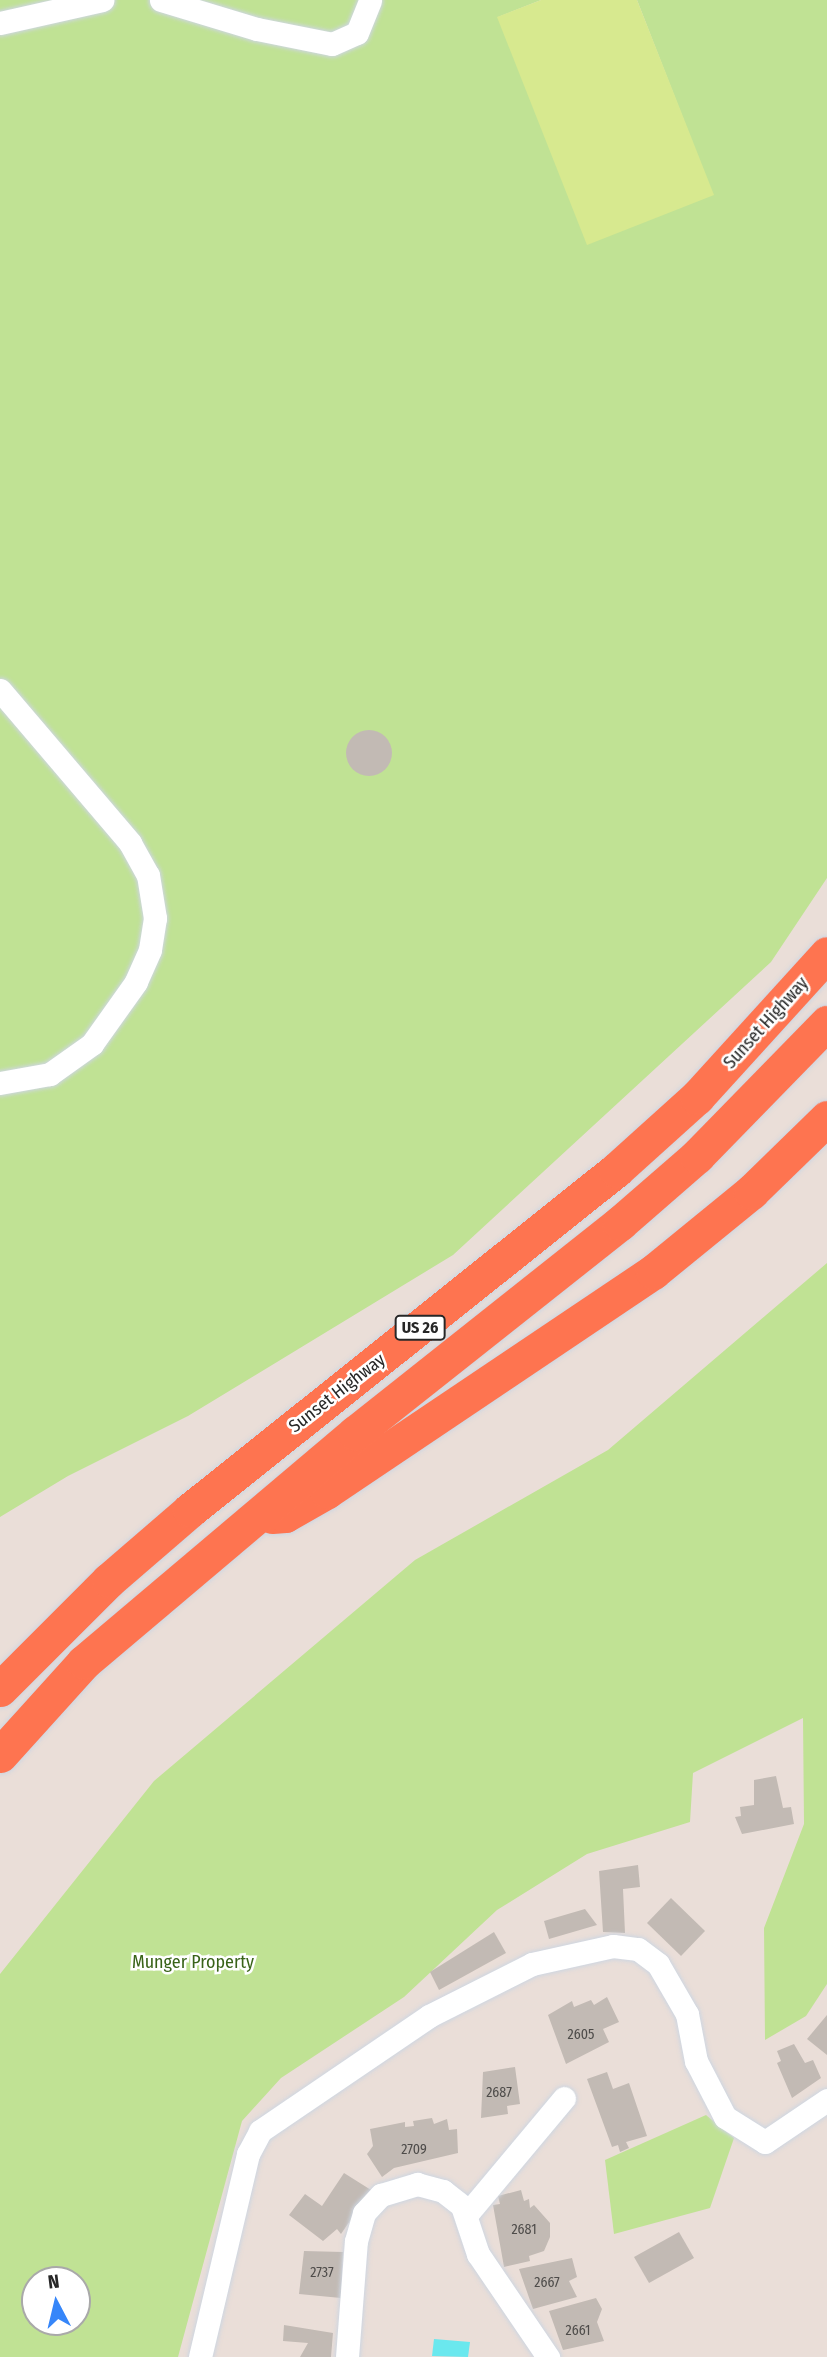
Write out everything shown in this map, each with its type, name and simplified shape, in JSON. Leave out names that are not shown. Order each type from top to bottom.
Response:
[{"type":"highway","name":"Sunset Highway","points":[[0,1689],[108,1580],[190,1510],[616,1170],[697,1097],[827,954]]},
{"type":"highway","name":"US 26","points":[[0,1755],[84,1662],[254,1517],[620,1223],[697,1156],[827,1024]]},
{"type":"highway","points":[[254,1517],[285,1515],[327,1491],[653,1272],[751,1192],[827,1118]]},
{"type":"street","points":[[0,23],[102,0]]},
{"type":"street","points":[[162,0],[257,29],[332,44],[357,33],[370,0]]},
{"type":"street","points":[[0,690],[130,843],[148,875],[155,918],[150,950],[136,982],[92,1044],[50,1074],[0,1083]]},
{"type":"street","points":[[200,2357],[248,2154],[260,2131],[429,2016],[532,1964],[613,1946],[638,1949],[658,1964],[687,2014],[696,2061],[725,2117],[765,2142],[827,2100]]},
{"type":"street","points":[[467,2214],[564,2098]]},
{"type":"street","points":[[347,2357],[356,2241],[371,2204],[391,2190],[417,2184],[443,2192],[467,2214],[478,2254],[548,2357]]},
{"type":"green space","points":[[0,0],[541,0],[498,17],[713,195],[637,0],[827,0],[827,878],[771,962],[453,1255],[188,1416],[68,1476],[0,1517]]},
{"type":"green space","points":[[541,0],[637,0],[714,195],[587,245],[497,17]]},
{"type":"green space","name":"Munger Property","points":[[827,1263],[827,1984],[806,2016],[765,2040],[764,1928],[804,1824],[803,1718],[693,1773],[690,1822],[587,1854],[497,1910],[404,1997],[281,2078],[242,2121],[178,2357],[0,2357],[0,1974],[154,1781],[415,1560],[608,1450]]},
{"type":"green space","points":[[706,2115],[734,2138],[710,2208],[614,2234],[605,2160]]},
{"type":"water","points":[[434,2339],[470,2342],[468,2357],[432,2356]]},
{"type":"building","points":[[369,730],[385,737],[392,753],[385,769],[369,776],[353,769],[346,753],[353,737]]},
{"type":"building","points":[[776,1776],[783,1808],[791,1807],[794,1824],[742,1834],[735,1817],[741,1816],[740,1807],[754,1805],[754,1780]]},
{"type":"building","points":[[638,1865],[640,1887],[623,1889],[625,1933],[603,1932],[599,1871]]},
{"type":"building","points":[[671,1898],[705,1931],[681,1956],[647,1923]]},
{"type":"building","points":[[585,1909],[597,1925],[549,1939],[544,1921]]},
{"type":"building","points":[[494,1932],[506,1953],[439,1990],[430,1972]]},
{"type":"building","points":[[607,1997],[619,2022],[603,2029],[609,2042],[566,2064],[548,2015],[572,2001],[574,2007],[591,2000],[594,2005]]},
{"type":"building","points":[[827,2015],[827,2055],[807,2039]]},
{"type":"building","points":[[794,2044],[805,2063],[813,2060],[821,2078],[792,2098],[777,2063],[781,2061],[777,2051]]},
{"type":"building","points":[[515,2067],[520,2104],[507,2106],[508,2114],[481,2118],[483,2072]]},
{"type":"building","points":[[607,2072],[613,2089],[629,2083],[647,2136],[626,2142],[629,2148],[620,2152],[618,2145],[612,2147],[587,2079]]},
{"type":"building","points":[[432,2118],[434,2124],[447,2119],[449,2130],[457,2129],[458,2153],[394,2168],[382,2177],[367,2154],[373,2146],[370,2129],[405,2122],[405,2127],[414,2126],[413,2121]]},
{"type":"building","points":[[344,2173],[371,2190],[341,2234],[337,2229],[323,2241],[289,2215],[305,2194],[322,2206]]},
{"type":"building","points":[[521,2190],[524,2201],[529,2199],[530,2208],[534,2205],[550,2223],[550,2237],[544,2251],[529,2256],[530,2261],[504,2267],[493,2205],[500,2204],[498,2196]]},
{"type":"building","points":[[679,2232],[694,2258],[649,2283],[634,2257]]},
{"type":"building","points":[[304,2251],[343,2252],[341,2298],[299,2294]]},
{"type":"building","points":[[572,2258],[577,2277],[569,2281],[577,2297],[533,2309],[519,2269]]},
{"type":"building","points":[[596,2298],[602,2309],[597,2322],[604,2341],[563,2350],[549,2311]]},
{"type":"building","points":[[284,2325],[333,2333],[331,2357],[300,2357],[308,2343],[283,2341]]}]
